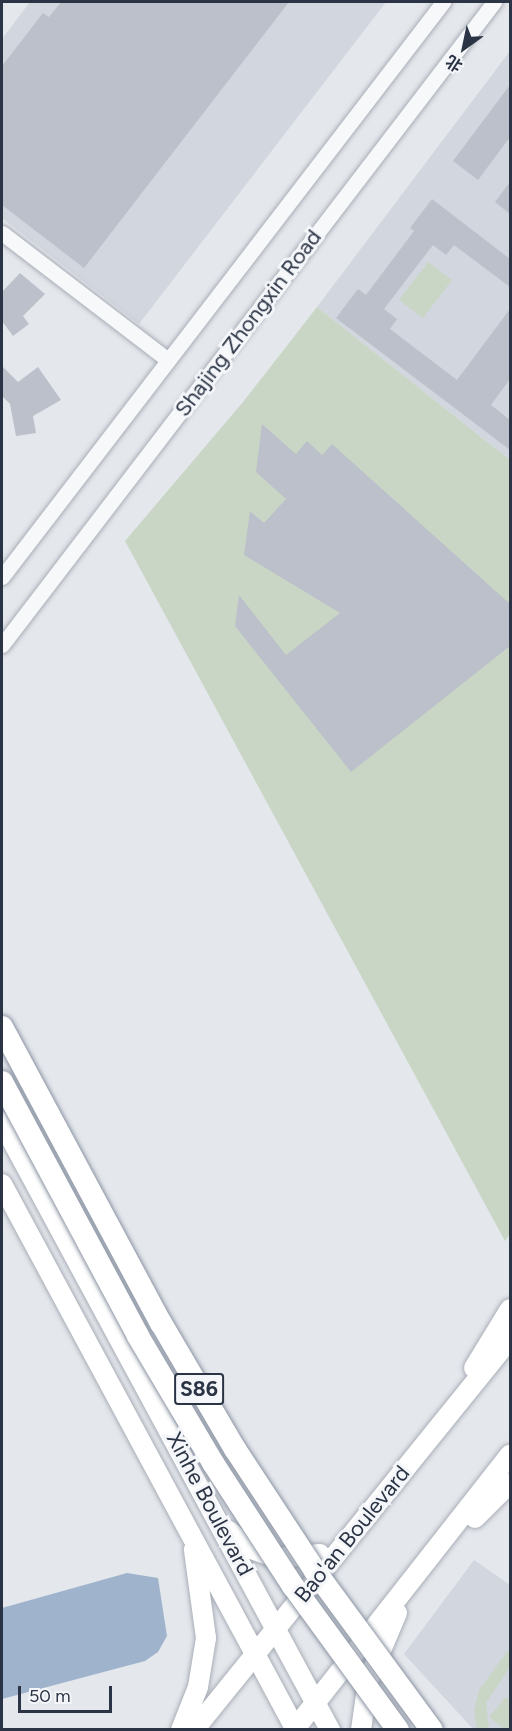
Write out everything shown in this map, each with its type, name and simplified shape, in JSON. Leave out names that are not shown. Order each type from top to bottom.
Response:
[{"type":"highway","name":"S86","points":[[2,1027],[161,1323],[235,1449],[315,1571],[432,1730]]},
{"type":"highway","name":"S86","points":[[2,1082],[138,1336],[213,1463],[293,1586],[398,1730]]},
{"type":"main road","name":"Xinhe Boulevard","points":[[2,1122],[218,1515],[330,1730]]},
{"type":"main road","name":"Xinhe Boulevard","points":[[2,1184],[190,1527],[295,1729]]},
{"type":"main road","points":[[444,1420],[510,1309]]},
{"type":"main road","name":"Bao'an Boulevard","points":[[194,1730],[510,1339]]},
{"type":"main road","points":[[295,1729],[424,1569],[510,1455]]},
{"type":"main road","points":[[424,1569],[510,1483]]},
{"type":"main road","points":[[218,1515],[237,1539],[278,1558],[308,1558],[348,1538]]},
{"type":"main road","points":[[181,1730],[198,1686],[206,1638],[205,1611],[190,1527]]},
{"type":"main road","points":[[361,1730],[368,1681],[408,1588]]},
{"type":"street","name":"Shajing Zhongxin Road","points":[[2,577],[441,2]]},
{"type":"street","name":"Shajing Zhongxin Road","points":[[2,645],[494,2]]},
{"type":"street","points":[[2,233],[168,360]]},
{"type":"shaded area","points":[[30,2],[386,2],[139,324],[2,218],[2,39]]},
{"type":"shaded area","points":[[510,51],[510,460],[317,307]]},
{"type":"shaded area","points":[[474,1560],[510,1585],[510,1729],[473,1729],[404,1654]]},
{"type":"green space","points":[[428,262],[452,280],[423,318],[399,300]]},
{"type":"green space","points":[[317,307],[510,460],[510,1234],[505,1241],[125,541],[243,402]]},
{"type":"green space","points":[[510,1648],[510,1667],[486,1703],[489,1729],[477,1729],[474,1712],[479,1690]]},
{"type":"green space","points":[[506,1697],[510,1701],[510,1729],[504,1729],[489,1717]]},
{"type":"water","points":[[127,1573],[158,1578],[167,1636],[158,1652],[145,1661],[2,1699],[2,1608]]},
{"type":"building","points":[[61,2],[289,2],[84,268],[2,205],[2,66],[43,13],[49,17]]},
{"type":"building","points":[[510,85],[510,137],[478,180],[453,161]]},
{"type":"building","points":[[510,182],[510,214],[495,202]]},
{"type":"building","points":[[432,199],[510,259],[510,287],[454,245],[446,255],[433,245],[384,309],[397,319],[390,329],[457,380],[510,309],[510,379],[491,405],[510,420],[510,450],[336,318],[358,289],[366,295],[414,231],[410,228]]},
{"type":"building","points":[[20,273],[45,294],[23,316],[29,324],[13,336],[2,321],[2,292]]},
{"type":"building","points":[[2,366],[18,382],[38,367],[61,400],[33,416],[36,433],[16,436],[10,404],[2,396]]},
{"type":"building","points":[[262,424],[296,454],[307,441],[322,455],[332,444],[510,604],[510,646],[351,772],[235,626],[239,595],[286,655],[340,613],[244,555],[250,511],[264,523],[286,499],[256,472]]}]
